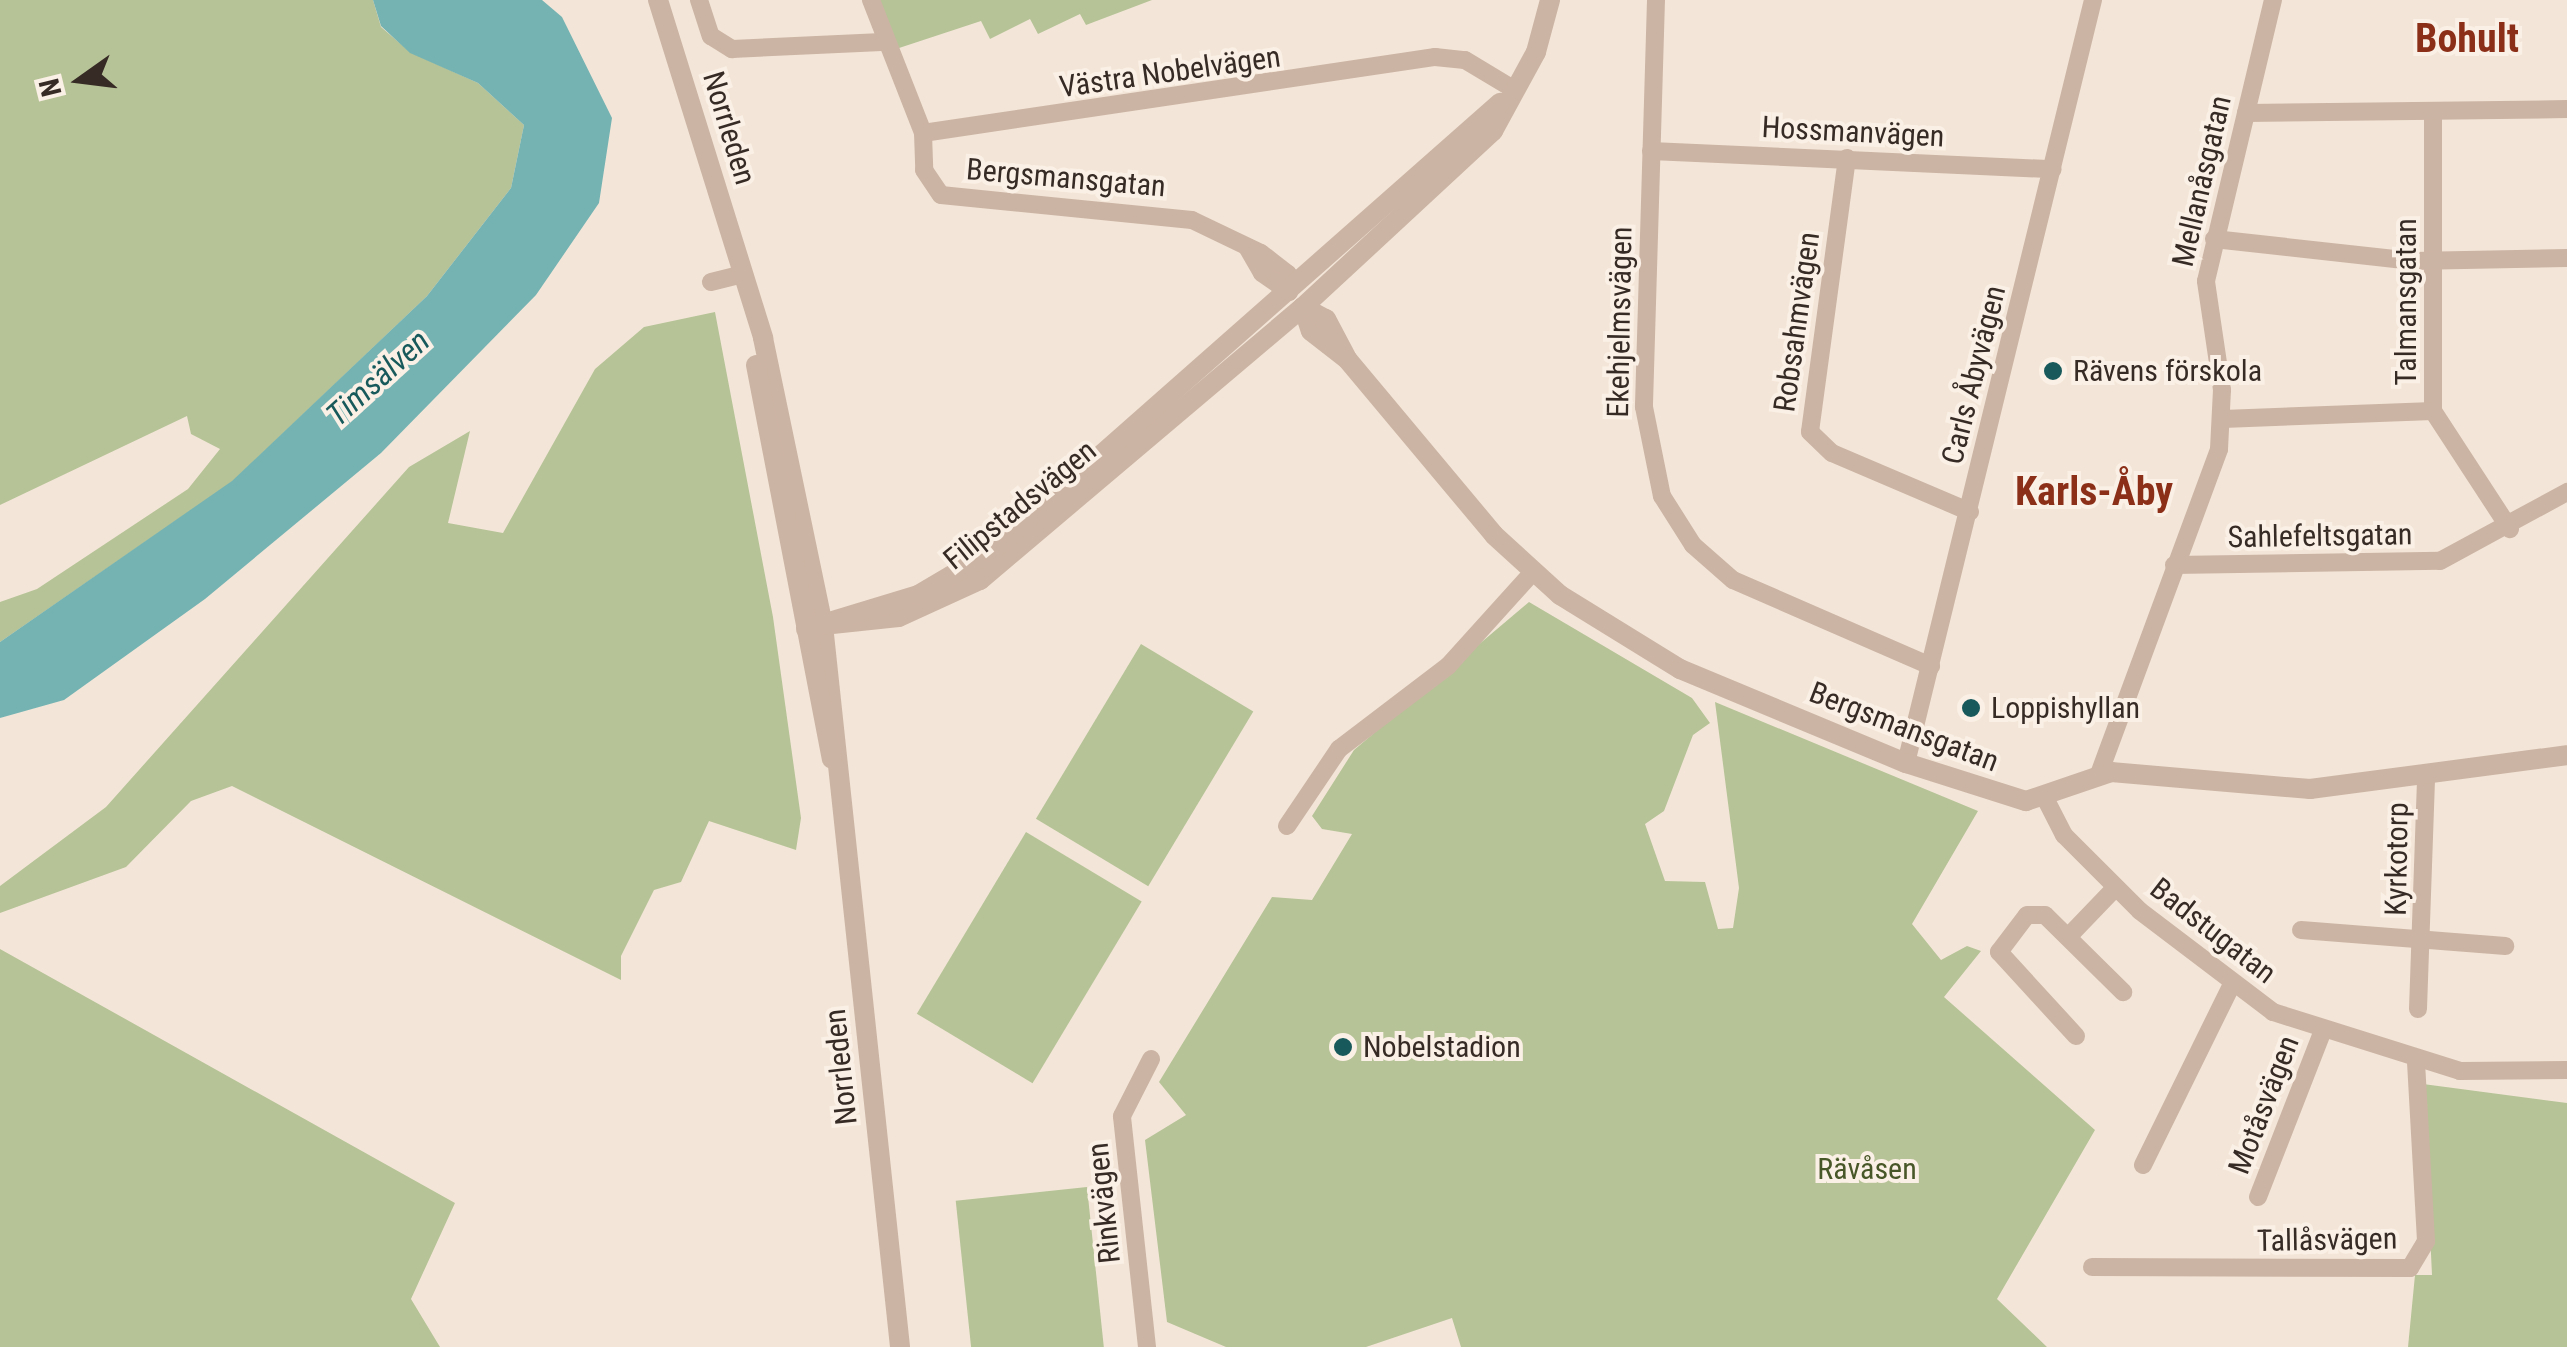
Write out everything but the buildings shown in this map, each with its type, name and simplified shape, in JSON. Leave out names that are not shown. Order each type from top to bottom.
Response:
[{"type":"street","name":"Norrleden","points":[[658,0],[740,275],[763,338],[838,782],[900,1347]]},
{"type":"street","points":[[699,0],[710,36],[732,49],[882,42]]},
{"type":"street","points":[[871,0],[882,42],[922,134]]},
{"type":"street","name":"Filipstadsvägen","points":[[814,627],[968,569],[1296,299],[1492,132],[1515,90],[1550,0]]},
{"type":"street","name":"Ekehjelmsvägen","points":[[1656,0],[1644,407],[1662,496],[1693,545],[1732,580],[1931,666]]},
{"type":"street","name":"Carls Åbyvägen","points":[[1906,762],[2092,0]]},
{"type":"street","name":"Mellanåsgatan","points":[[2099,774],[2223,419],[2206,281],[2273,0]]},
{"type":"street","name":"Västra Nobelvägen","points":[[922,134],[1435,57],[1465,60],[1515,90]]},
{"type":"street","points":[[2246,112],[2567,108]]},
{"type":"street","name":"Talmansgatan","points":[[2433,112],[2439,262],[2433,411],[2510,528]]},
{"type":"street","name":"Bergsmansgatan","points":[[922,134],[924,170],[941,195],[1192,220],[1247,247],[1288,274],[1310,332],[1347,359],[1532,573],[1648,652],[1906,762],[2016,800],[2044,796],[2099,774],[2310,789],[2567,755]]},
{"type":"street","name":"Hossmanvägen","points":[[1651,151],[2053,169]]},
{"type":"street","name":"Robsahmvägen","points":[[1847,158],[1810,432],[1832,453],[1970,512]]},
{"type":"street","points":[[2214,240],[2439,262],[2567,258]]},
{"type":"street","points":[[712,282],[740,275]]},
{"type":"street","points":[[2223,419],[2433,411]]},
{"type":"street","name":"Sahlefeltsgatan","points":[[2174,565],[2416,565],[2510,528],[2567,492]]},
{"type":"street","points":[[1287,826],[1340,749],[1448,666],[1532,573]]},
{"type":"street","name":"Kyrkotorp","points":[[2418,1009],[2426,776]]},
{"type":"street","name":"Badstugatan","points":[[2044,796],[2064,836],[2116,887],[2231,986],[2322,1033],[2416,1061],[2498,1074],[2567,1070]]},
{"type":"street","points":[[2068,937],[2116,887]]},
{"type":"street","points":[[2076,1036],[1999,952],[2035,912],[2068,937],[2123,992]]},
{"type":"street","name":"Kyrkotorp","points":[[2300,930],[2422,944],[2504,946]]},
{"type":"street","points":[[2143,1165],[2231,986]]},
{"type":"street","name":"Motåsvägen","points":[[2258,1197],[2322,1033]]},
{"type":"street","name":"Rinkvägen","points":[[1147,1347],[1122,1116],[1151,1059]]},
{"type":"street","name":"Tallåsvägen","points":[[2092,1268],[2410,1268],[2426,1241],[2416,1061]]},
{"type":"green space","points":[[0,0],[373,0],[381,27],[410,52],[478,83],[524,125],[511,188],[427,296],[232,482],[0,642],[0,602],[37,589],[188,489],[220,449],[191,434],[187,416],[0,505]]},
{"type":"green space","points":[[878,0],[1152,0],[1086,25],[1080,14],[1038,34],[1030,19],[990,39],[981,21],[893,50]]},
{"type":"green space","points":[[715,312],[773,617],[801,818],[796,850],[709,821],[681,882],[654,890],[621,956],[621,980],[232,786],[191,801],[126,867],[0,913],[0,886],[106,807],[409,467],[470,431],[448,523],[503,533],[595,369],[644,327]]},
{"type":"green space","name":"Rävåsen","points":[[1529,602],[1692,698],[1710,723],[1693,735],[1664,811],[1645,824],[1665,881],[1705,882],[1718,929],[1733,928],[1739,888],[1715,702],[1978,811],[1912,924],[1941,960],[1967,946],[1981,951],[1944,997],[2095,1130],[1997,1299],[2047,1347],[1461,1347],[1452,1318],[1366,1347],[1226,1347],[1167,1322],[1145,1140],[1186,1115],[1159,1082],[1272,897],[1312,900],[1352,834],[1322,829],[1312,816],[1354,750]]},
{"type":"green space","points":[[1141,644],[1253,711],[1148,886],[1036,819]]},
{"type":"green space","points":[[1026,832],[1142,902],[1033,1083],[917,1014]]},
{"type":"green space","points":[[0,949],[455,1203],[411,1299],[440,1347],[0,1347]]},
{"type":"green space","points":[[2423,1084],[2567,1103],[2567,1347],[2408,1347],[2415,1275],[2432,1275]]},
{"type":"green space","points":[[1087,1187],[1104,1347],[971,1347],[956,1201]]},
{"type":"water","name":"Timsälven","points":[[373,0],[542,0],[562,17],[612,118],[599,203],[536,295],[381,453],[205,599],[64,700],[0,718],[0,642],[232,481],[427,296],[511,188],[524,125],[478,83],[410,53],[381,26]]},
{"type":"place","name":"Rävens förskola","points":[[2053,371]]},
{"type":"place","name":"Loppishyllan","points":[[1971,708]]},
{"type":"place","name":"Nobelstadion","points":[[1343,1047]]},
{"type":"district","name":"Bohult","points":[[2467,39]]},
{"type":"district","name":"Karls-Åby","points":[[2094,492]]}]
